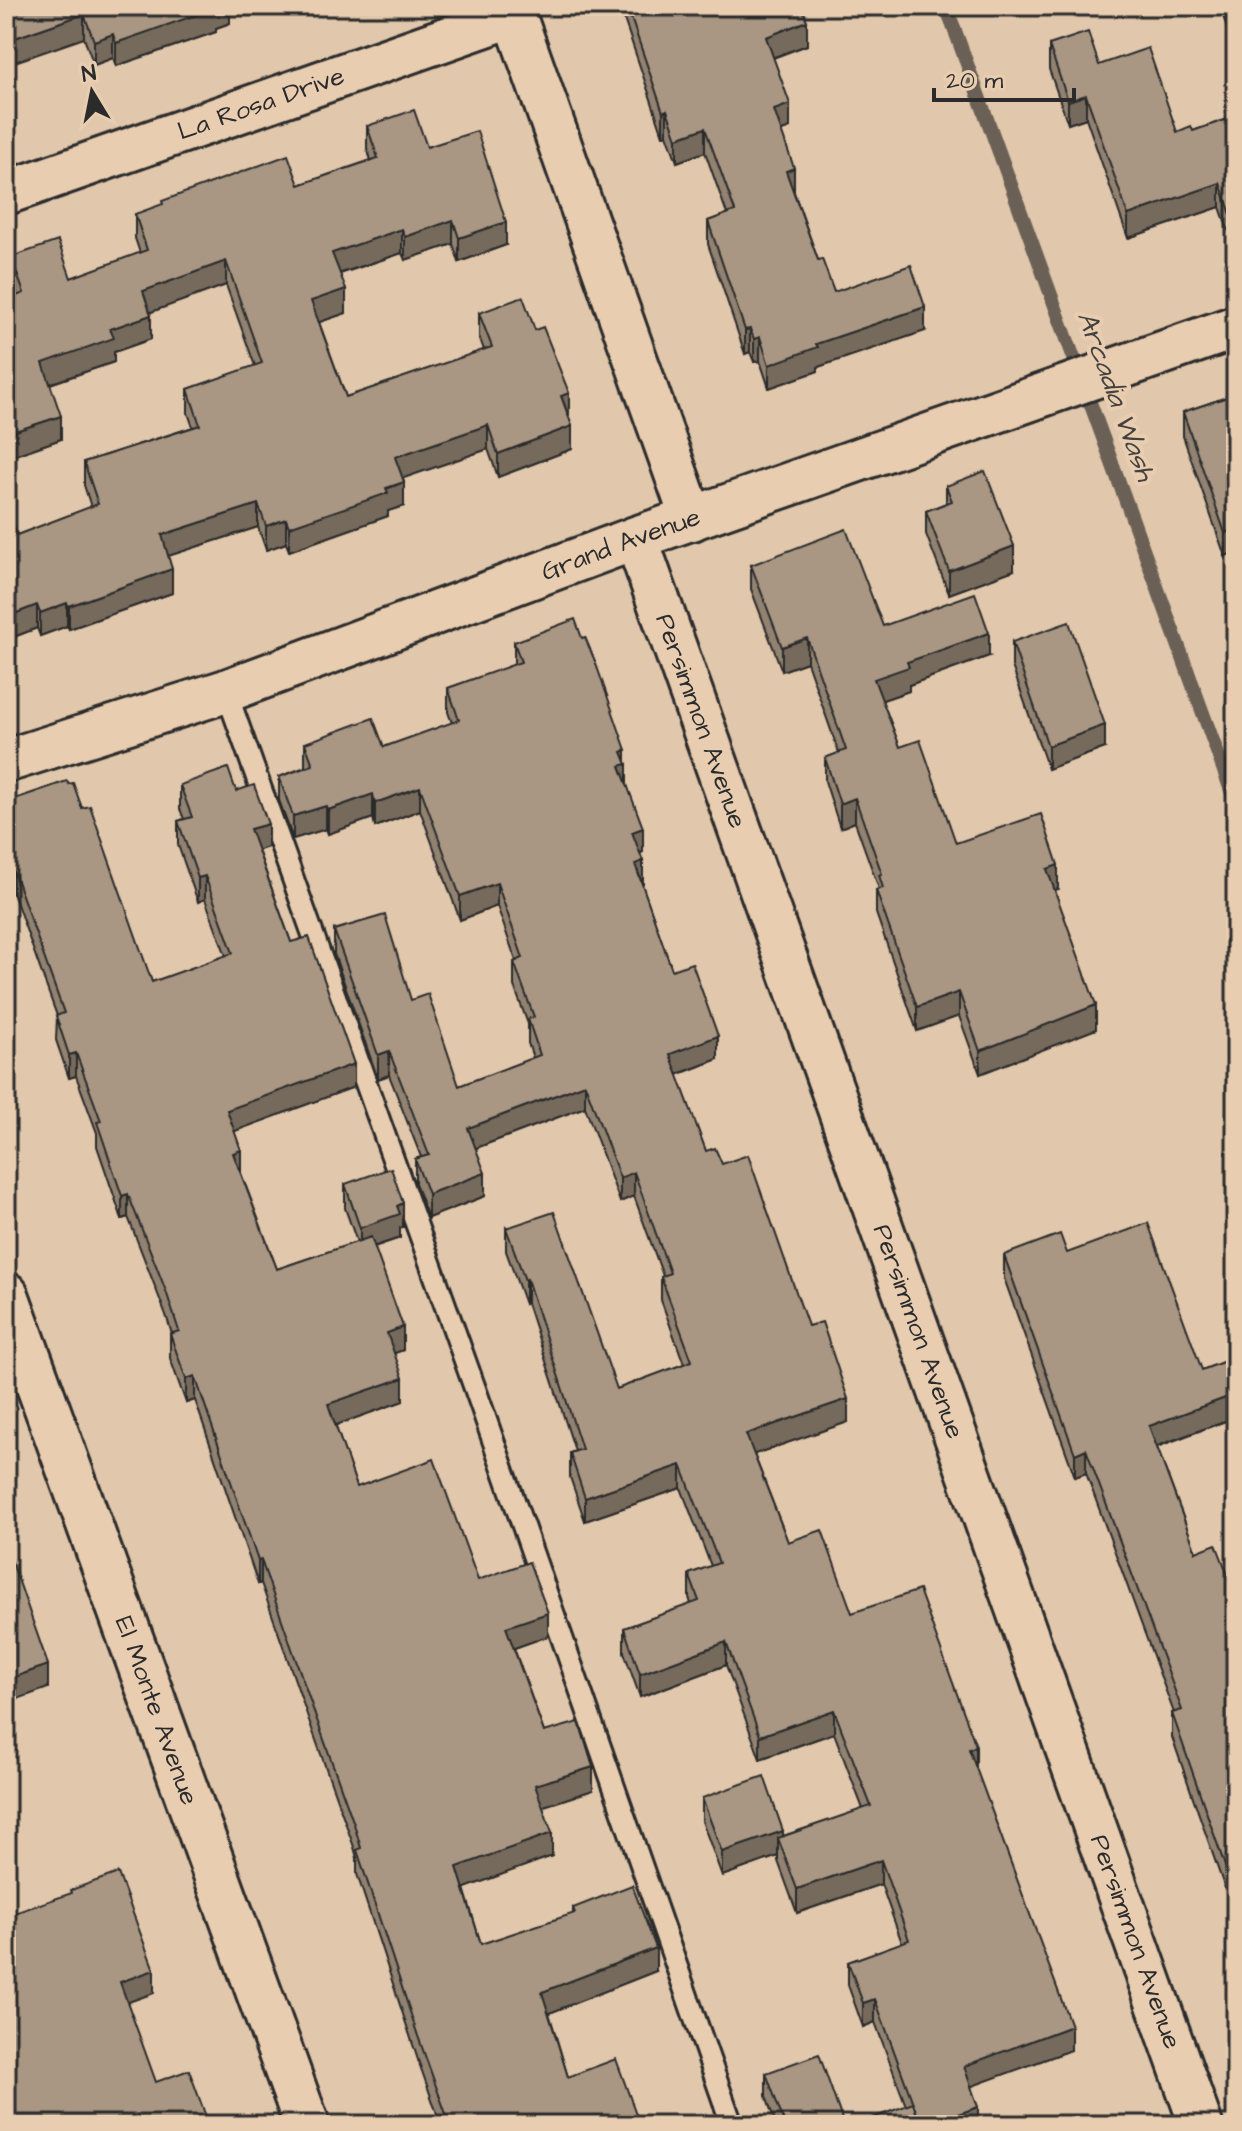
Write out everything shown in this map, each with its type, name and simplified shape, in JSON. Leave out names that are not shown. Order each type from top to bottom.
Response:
[{"type":"street","name":"La Rosa Drive","points":[[6,193],[512,10]]},
{"type":"street","points":[[512,10],[692,519]]},
{"type":"street","name":"Grand Avenue","points":[[6,761],[226,691],[636,538],[1236,327]]},
{"type":"street","name":"Persimmon Avenue","points":[[636,538],[1201,2125]]},
{"type":"street","name":"El Monte Avenue","points":[[6,1295],[307,2125]]},
{"type":"lane","points":[[226,691],[473,1382],[732,2125]]},
{"type":"building","points":[[6,6],[216,8],[116,43],[113,34],[94,41],[84,14],[6,41]]},
{"type":"building","points":[[627,6],[802,6],[807,21],[766,37],[790,104],[774,110],[794,168],[786,171],[818,260],[822,259],[834,292],[911,265],[925,307],[816,344],[818,347],[769,365],[760,337],[754,339],[750,329],[745,330],[708,221],[735,211],[705,128],[677,138],[667,110],[663,112]]},
{"type":"building","points":[[1227,6],[1236,6],[1236,32]]},
{"type":"building","points":[[1088,32],[1099,65],[1148,48],[1177,132],[1191,126],[1193,131],[1236,116],[1236,216],[1232,217],[1220,183],[1128,215],[1086,95],[1068,101],[1049,45]]},
{"type":"building","points":[[414,110],[427,147],[477,131],[506,222],[459,238],[453,220],[405,237],[402,229],[332,253],[346,289],[311,301],[346,397],[492,347],[479,313],[523,297],[535,330],[543,327],[569,393],[561,396],[572,426],[498,454],[488,425],[395,457],[404,482],[386,488],[388,493],[289,527],[286,519],[266,526],[258,504],[162,535],[172,569],[69,606],[67,603],[40,613],[37,605],[6,617],[6,505],[17,535],[98,504],[84,462],[200,425],[188,389],[262,363],[226,261],[143,291],[151,315],[110,329],[114,338],[43,363],[61,416],[6,434],[6,300],[24,293],[11,257],[58,241],[71,278],[147,250],[135,214],[163,204],[162,201],[288,155],[299,185],[378,158],[367,126]]},
{"type":"building","points":[[1236,394],[1236,529],[1225,533],[1183,412]]},
{"type":"building","points":[[985,471],[1014,546],[949,571],[926,511],[952,501],[946,486]]},
{"type":"building","points":[[846,529],[883,626],[975,593],[989,633],[907,662],[909,667],[874,679],[900,747],[920,740],[956,843],[1041,814],[1058,865],[1047,869],[1096,1005],[980,1051],[959,992],[917,1007],[876,890],[883,888],[879,875],[882,874],[855,798],[840,804],[825,758],[846,750],[807,638],[782,647],[751,565]]},
{"type":"building","points":[[575,619],[595,661],[626,750],[622,752],[627,764],[620,766],[643,828],[632,832],[643,861],[635,864],[672,970],[692,963],[718,1036],[670,1054],[706,1151],[715,1148],[722,1164],[748,1155],[808,1326],[822,1322],[848,1399],[746,1434],[788,1542],[822,1530],[852,1613],[919,1590],[976,1746],[969,1749],[1071,2026],[964,2066],[978,2107],[927,2125],[921,2125],[875,1999],[863,2003],[848,1962],[909,1940],[881,1860],[797,1889],[778,1838],[871,1806],[834,1710],[760,1736],[726,1642],[640,1674],[624,1628],[699,1601],[689,1574],[719,1563],[681,1465],[585,1498],[570,1453],[582,1449],[527,1279],[506,1228],[554,1212],[617,1389],[692,1361],[661,1277],[670,1273],[634,1172],[620,1178],[585,1084],[468,1128],[485,1173],[428,1194],[415,1159],[429,1155],[389,1051],[378,1055],[334,930],[385,915],[411,1000],[428,994],[459,1086],[540,1055],[528,1019],[534,1017],[514,962],[523,958],[497,883],[460,896],[420,787],[375,803],[373,794],[328,810],[326,806],[293,816],[279,777],[313,765],[305,743],[373,718],[384,747],[459,720],[448,688],[521,662],[514,642]]},
{"type":"building","points":[[1069,622],[1105,725],[1048,746],[1012,642]]},
{"type":"building","points":[[228,768],[236,791],[254,785],[268,824],[250,829],[291,942],[309,937],[354,1064],[227,1110],[241,1150],[233,1153],[277,1269],[371,1237],[403,1327],[387,1333],[403,1378],[328,1404],[357,1487],[434,1459],[478,1580],[529,1562],[548,1613],[506,1627],[544,1732],[579,1722],[593,1767],[535,1785],[552,1833],[457,1867],[481,1944],[575,1913],[573,1908],[632,1885],[656,1948],[542,1992],[568,2077],[616,2059],[640,2125],[450,2125],[357,1850],[361,1848],[354,1824],[261,1560],[258,1561],[195,1376],[186,1379],[170,1334],[179,1331],[166,1291],[128,1194],[122,1196],[97,1122],[101,1121],[76,1053],[69,1055],[56,1016],[64,1013],[13,870],[6,872],[6,802],[67,781],[73,783],[82,808],[90,806],[152,982],[233,953],[205,876],[198,878],[178,821],[192,817],[180,785]]},
{"type":"building","points":[[391,1168],[403,1203],[397,1206],[400,1214],[360,1228],[345,1184]]},
{"type":"building","points":[[1148,1223],[1202,1370],[1236,1357],[1236,1394],[1149,1426],[1196,1552],[1216,1544],[1230,1580],[1236,1578],[1236,1884],[1232,1886],[1172,1713],[1182,1710],[1086,1449],[1075,1454],[1004,1255],[1060,1234],[1067,1253]]},
{"type":"building","points":[[6,1555],[8,1560],[11,1559],[48,1665],[6,1680]]},
{"type":"building","points":[[764,1776],[783,1831],[722,1852],[702,1798]]},
{"type":"building","points":[[118,1873],[154,1970],[120,1982],[156,2082],[189,2070],[209,2125],[6,2125],[6,1916]]},
{"type":"building","points":[[819,2054],[844,2125],[806,2125],[805,2121],[785,2125],[766,2073]]},
{"type":"building","points":[[913,2103],[920,2125],[854,2125]]},
{"type":"building","points":[[724,2115],[728,2125],[695,2125]]},
{"type":"waterway","name":"Arcadia Wash","points":[[946,6],[1236,804]]}]
